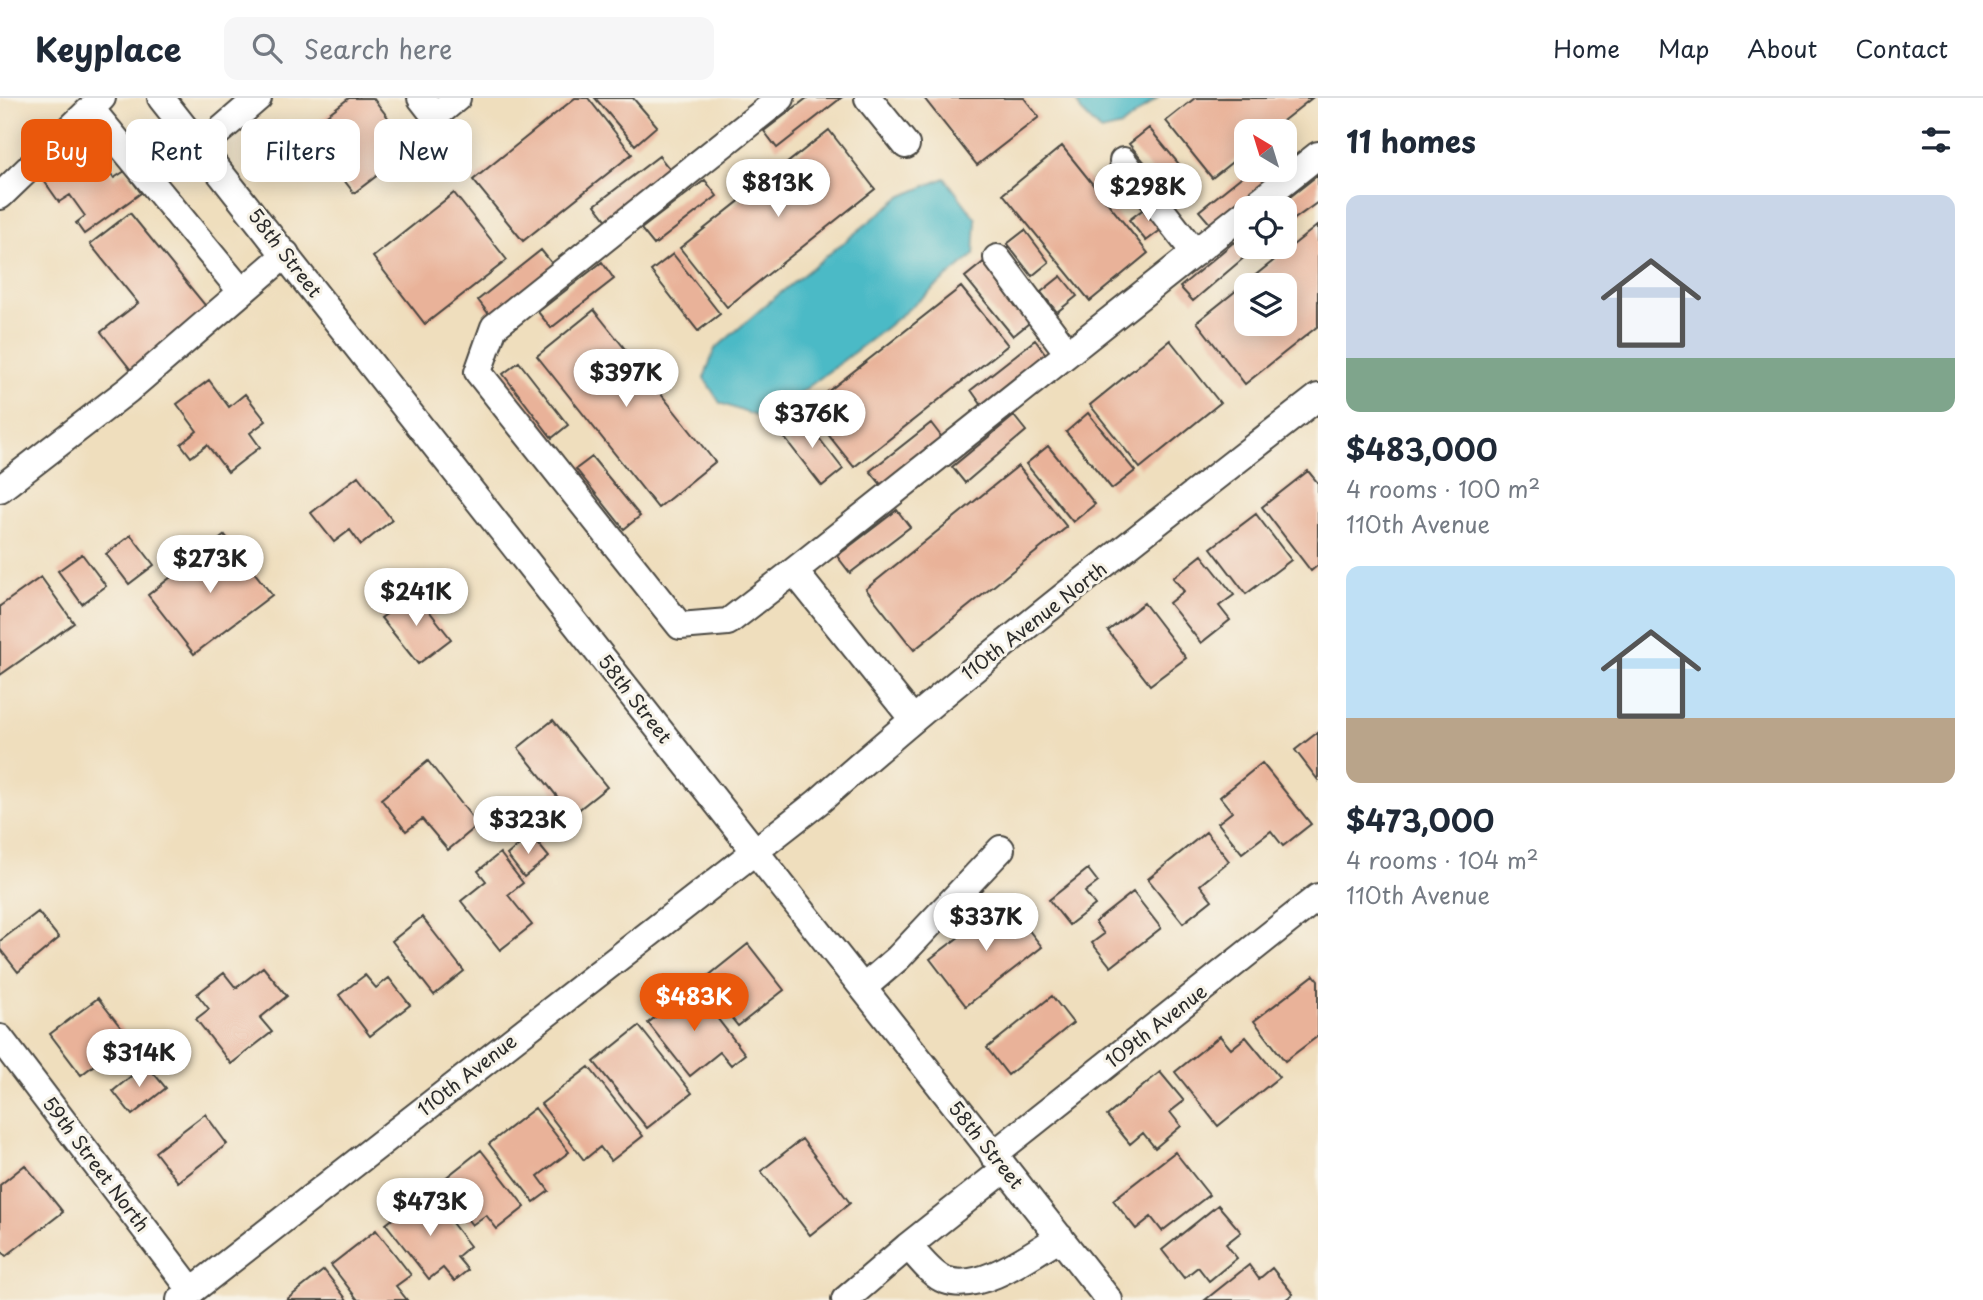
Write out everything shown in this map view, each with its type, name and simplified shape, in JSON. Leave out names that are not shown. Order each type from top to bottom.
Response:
[{"type":"street","name":"58th Street","points":[[162,98],[179,119]]},
{"type":"street","points":[[227,125],[258,98]]},
{"type":"street","points":[[421,98],[435,116],[457,98]]},
{"type":"street","points":[[781,98],[494,327],[478,372],[680,626],[728,622],[1234,222]]},
{"type":"street","points":[[868,98],[906,145]]},
{"type":"street","points":[[0,196],[97,103],[242,292]]},
{"type":"street","points":[[1266,196],[1318,155]]},
{"type":"street","points":[[1123,161],[1195,253]]},
{"type":"street","name":"58th Street","points":[[227,180],[1109,1300]]},
{"type":"street","points":[[0,489],[128,390],[286,254]]},
{"type":"street","points":[[997,258],[1068,353]]},
{"type":"street","name":"110th Avenue North","points":[[755,851],[818,802],[978,663],[1318,397]]},
{"type":"street","points":[[794,571],[912,718]]},
{"type":"street","points":[[863,988],[898,958],[1001,849]]},
{"type":"street","name":"110th Avenue","points":[[186,1295],[755,851]]},
{"type":"street","name":"109th Avenue","points":[[845,1300],[908,1247],[999,1162],[1318,897]]},
{"type":"street","name":"59th Street North","points":[[0,1038],[186,1295]]},
{"type":"street","points":[[908,1247],[933,1272],[946,1280],[982,1281],[1060,1237]]},
{"type":"water","points":[[1075,98],[1157,98],[1122,126],[1101,131],[1081,111]]},
{"type":"water","points":[[945,178],[976,219],[974,255],[878,334],[787,403],[758,417],[720,403],[704,378],[715,349],[900,197]]},
{"type":"building","points":[[349,98],[373,98],[389,119],[374,119],[374,178],[354,193],[345,182],[360,182],[360,119],[322,119]]},
{"type":"building","points":[[575,98],[588,98],[632,154],[523,241],[473,180]]},
{"type":"building","points":[[595,98],[633,98],[657,126],[635,145]]},
{"type":"building","points":[[807,98],[841,98],[777,148],[764,131]]},
{"type":"building","points":[[924,98],[1024,98],[1039,117],[977,165]]},
{"type":"building","points":[[1195,98],[1312,98],[1285,119],[1234,119],[1234,161],[1212,178],[1166,121]]},
{"type":"building","points":[[1149,128],[1198,187],[1179,203],[1129,144]]},
{"type":"building","points":[[829,130],[875,189],[727,307],[680,248]]},
{"type":"building","points":[[1062,146],[1148,253],[1090,301],[1003,194]]},
{"type":"building","points":[[659,156],[672,172],[608,222],[595,205]]},
{"type":"building","points":[[125,171],[126,182],[133,182],[141,193],[84,234],[76,223],[85,216],[70,195],[59,202],[45,182],[112,182],[112,175],[114,178]]},
{"type":"building","points":[[1318,175],[1318,202],[1297,217],[1297,196],[1291,196]]},
{"type":"building","points":[[705,180],[717,196],[654,245],[641,229]]},
{"type":"building","points":[[1235,182],[1267,182],[1249,196],[1234,196],[1234,208],[1212,226],[1199,211]]},
{"type":"building","points":[[454,193],[507,260],[425,324],[373,257]]},
{"type":"building","points":[[1149,205],[1166,226],[1146,241],[1129,220]]},
{"type":"building","points":[[130,213],[209,310],[131,370],[101,332],[138,303],[90,244]]},
{"type":"building","points":[[1318,225],[1318,326],[1245,384],[1197,322],[1234,292],[1234,336],[1297,336],[1297,273],[1258,273],[1276,259],[1297,259],[1297,242]]},
{"type":"building","points":[[1025,230],[1049,262],[1032,276],[1007,244]]},
{"type":"building","points":[[1234,242],[1234,259],[1242,259],[1193,301],[1180,287]]},
{"type":"building","points":[[541,250],[555,267],[491,317],[478,300]]},
{"type":"building","points":[[673,254],[720,314],[698,331],[651,271]]},
{"type":"building","points":[[986,260],[1034,319],[1013,336],[965,277]]},
{"type":"building","points":[[602,262],[614,279],[551,328],[538,312]]},
{"type":"building","points":[[1061,276],[1077,296],[1057,312],[1041,292]]},
{"type":"building","points":[[961,287],[1008,345],[854,467],[807,408]]},
{"type":"building","points":[[594,310],[715,462],[658,508],[537,356]]},
{"type":"building","points":[[1035,340],[1048,357],[983,407],[971,390]]},
{"type":"building","points":[[1170,340],[1220,403],[1140,468],[1090,405]]},
{"type":"building","points":[[519,362],[568,425],[552,438],[503,374]]},
{"type":"building","points":[[209,380],[229,407],[245,394],[266,421],[250,433],[260,447],[228,472],[207,445],[191,457],[181,444],[197,431],[177,404]]},
{"type":"building","points":[[1088,413],[1135,471],[1112,489],[1066,432]]},
{"type":"building","points":[[801,415],[843,469],[822,486],[780,432]]},
{"type":"building","points":[[1014,416],[1026,431],[965,483],[952,467]]},
{"type":"building","points":[[931,423],[944,440],[883,487],[870,471]]},
{"type":"building","points":[[1048,446],[1095,504],[1073,522],[1026,464]]},
{"type":"building","points":[[592,457],[640,516],[624,529],[576,469]]},
{"type":"building","points":[[1018,466],[1067,527],[914,650],[866,589]]},
{"type":"building","points":[[1308,471],[1318,483],[1318,565],[1311,571],[1262,507]]},
{"type":"building","points":[[358,476],[392,520],[361,545],[350,530],[334,542],[311,513]]},
{"type":"building","points":[[897,510],[910,527],[850,573],[837,556]]},
{"type":"building","points":[[1256,514],[1291,560],[1246,594],[1211,548]]},
{"type":"building","points":[[131,535],[154,565],[129,584],[106,554]]},
{"type":"building","points":[[225,535],[272,595],[194,654],[148,595]]},
{"type":"building","points":[[82,554],[106,586],[82,604],[58,571]]},
{"type":"building","points":[[1202,555],[1234,595],[1219,606],[1230,620],[1201,643],[1169,603],[1184,591],[1173,578]]},
{"type":"building","points":[[41,577],[74,623],[0,675],[0,606]]},
{"type":"building","points":[[415,593],[451,639],[418,664],[381,618]]},
{"type":"building","points":[[1144,603],[1186,658],[1150,685],[1108,631]]},
{"type":"building","points":[[553,720],[607,787],[572,815],[518,748]]},
{"type":"building","points":[[1318,732],[1318,780],[1295,750]]},
{"type":"building","points":[[428,761],[478,825],[448,850],[422,819],[406,831],[381,799]]},
{"type":"building","points":[[1262,763],[1311,824],[1283,846],[1271,831],[1242,853],[1218,823],[1232,812],[1220,797]]},
{"type":"building","points":[[1206,832],[1229,861],[1200,885],[1212,900],[1183,923],[1148,879]]},
{"type":"building","points":[[531,835],[549,857],[524,877],[507,855]]},
{"type":"building","points":[[500,853],[523,883],[508,895],[532,925],[500,950],[461,901],[486,881],[478,871]]},
{"type":"building","points":[[1088,869],[1098,882],[1085,892],[1095,905],[1069,925],[1049,900]]},
{"type":"building","points":[[1133,892],[1161,928],[1111,967],[1092,943],[1104,934],[1095,922]]},
{"type":"building","points":[[1006,901],[1042,947],[966,1006],[930,959]]},
{"type":"building","points":[[38,912],[59,938],[18,972],[0,949],[0,941]]},
{"type":"building","points":[[422,917],[464,971],[434,995],[392,941]]},
{"type":"building","points":[[748,944],[784,990],[738,1026],[702,981]]},
{"type":"building","points":[[263,967],[287,996],[260,1018],[272,1032],[231,1064],[196,1019],[209,1009],[197,994],[224,973],[236,988]]},
{"type":"building","points":[[365,975],[376,988],[389,978],[410,1005],[370,1036],[339,995]]},
{"type":"building","points":[[1314,975],[1318,980],[1318,1036],[1285,1061],[1254,1021]]},
{"type":"building","points":[[693,987],[745,1054],[731,1065],[720,1052],[690,1076],[648,1023]]},
{"type":"building","points":[[1052,996],[1073,1023],[1008,1075],[987,1048]]},
{"type":"building","points":[[98,998],[129,1038],[81,1075],[50,1034]]},
{"type":"building","points":[[639,1026],[692,1093],[647,1128],[594,1062]]},
{"type":"building","points":[[1220,1036],[1231,1049],[1246,1037],[1279,1077],[1218,1126],[1175,1072]]},
{"type":"building","points":[[146,1064],[166,1088],[132,1115],[113,1091]]},
{"type":"building","points":[[589,1067],[643,1136],[611,1161],[600,1147],[584,1160],[541,1104]]},
{"type":"building","points":[[1160,1072],[1184,1101],[1170,1112],[1181,1126],[1155,1148],[1143,1133],[1130,1144],[1107,1116]]},
{"type":"building","points":[[535,1108],[569,1152],[538,1176],[549,1191],[534,1202],[489,1144]]},
{"type":"building","points":[[205,1114],[227,1144],[178,1182],[155,1152]]},
{"type":"building","points":[[802,1139],[850,1203],[810,1235],[761,1171]]},
{"type":"building","points":[[481,1150],[525,1207],[497,1229],[486,1215],[472,1225],[439,1183]]},
{"type":"building","points":[[1175,1152],[1209,1195],[1162,1231],[1151,1217],[1136,1229],[1113,1200]]},
{"type":"building","points":[[25,1165],[63,1212],[6,1256],[0,1249],[0,1185]]},
{"type":"building","points":[[428,1192],[470,1246],[457,1257],[468,1270],[454,1281],[443,1268],[429,1279],[386,1224]]},
{"type":"building","points":[[1218,1205],[1241,1232],[1226,1244],[1237,1258],[1209,1281],[1198,1267],[1184,1278],[1162,1250]]},
{"type":"building","points":[[376,1230],[411,1275],[396,1286],[407,1300],[358,1300],[331,1265]]},
{"type":"building","points":[[1249,1265],[1259,1279],[1272,1268],[1293,1294],[1285,1300],[1205,1300]]},
{"type":"building","points":[[324,1270],[347,1300],[286,1300]]}]
